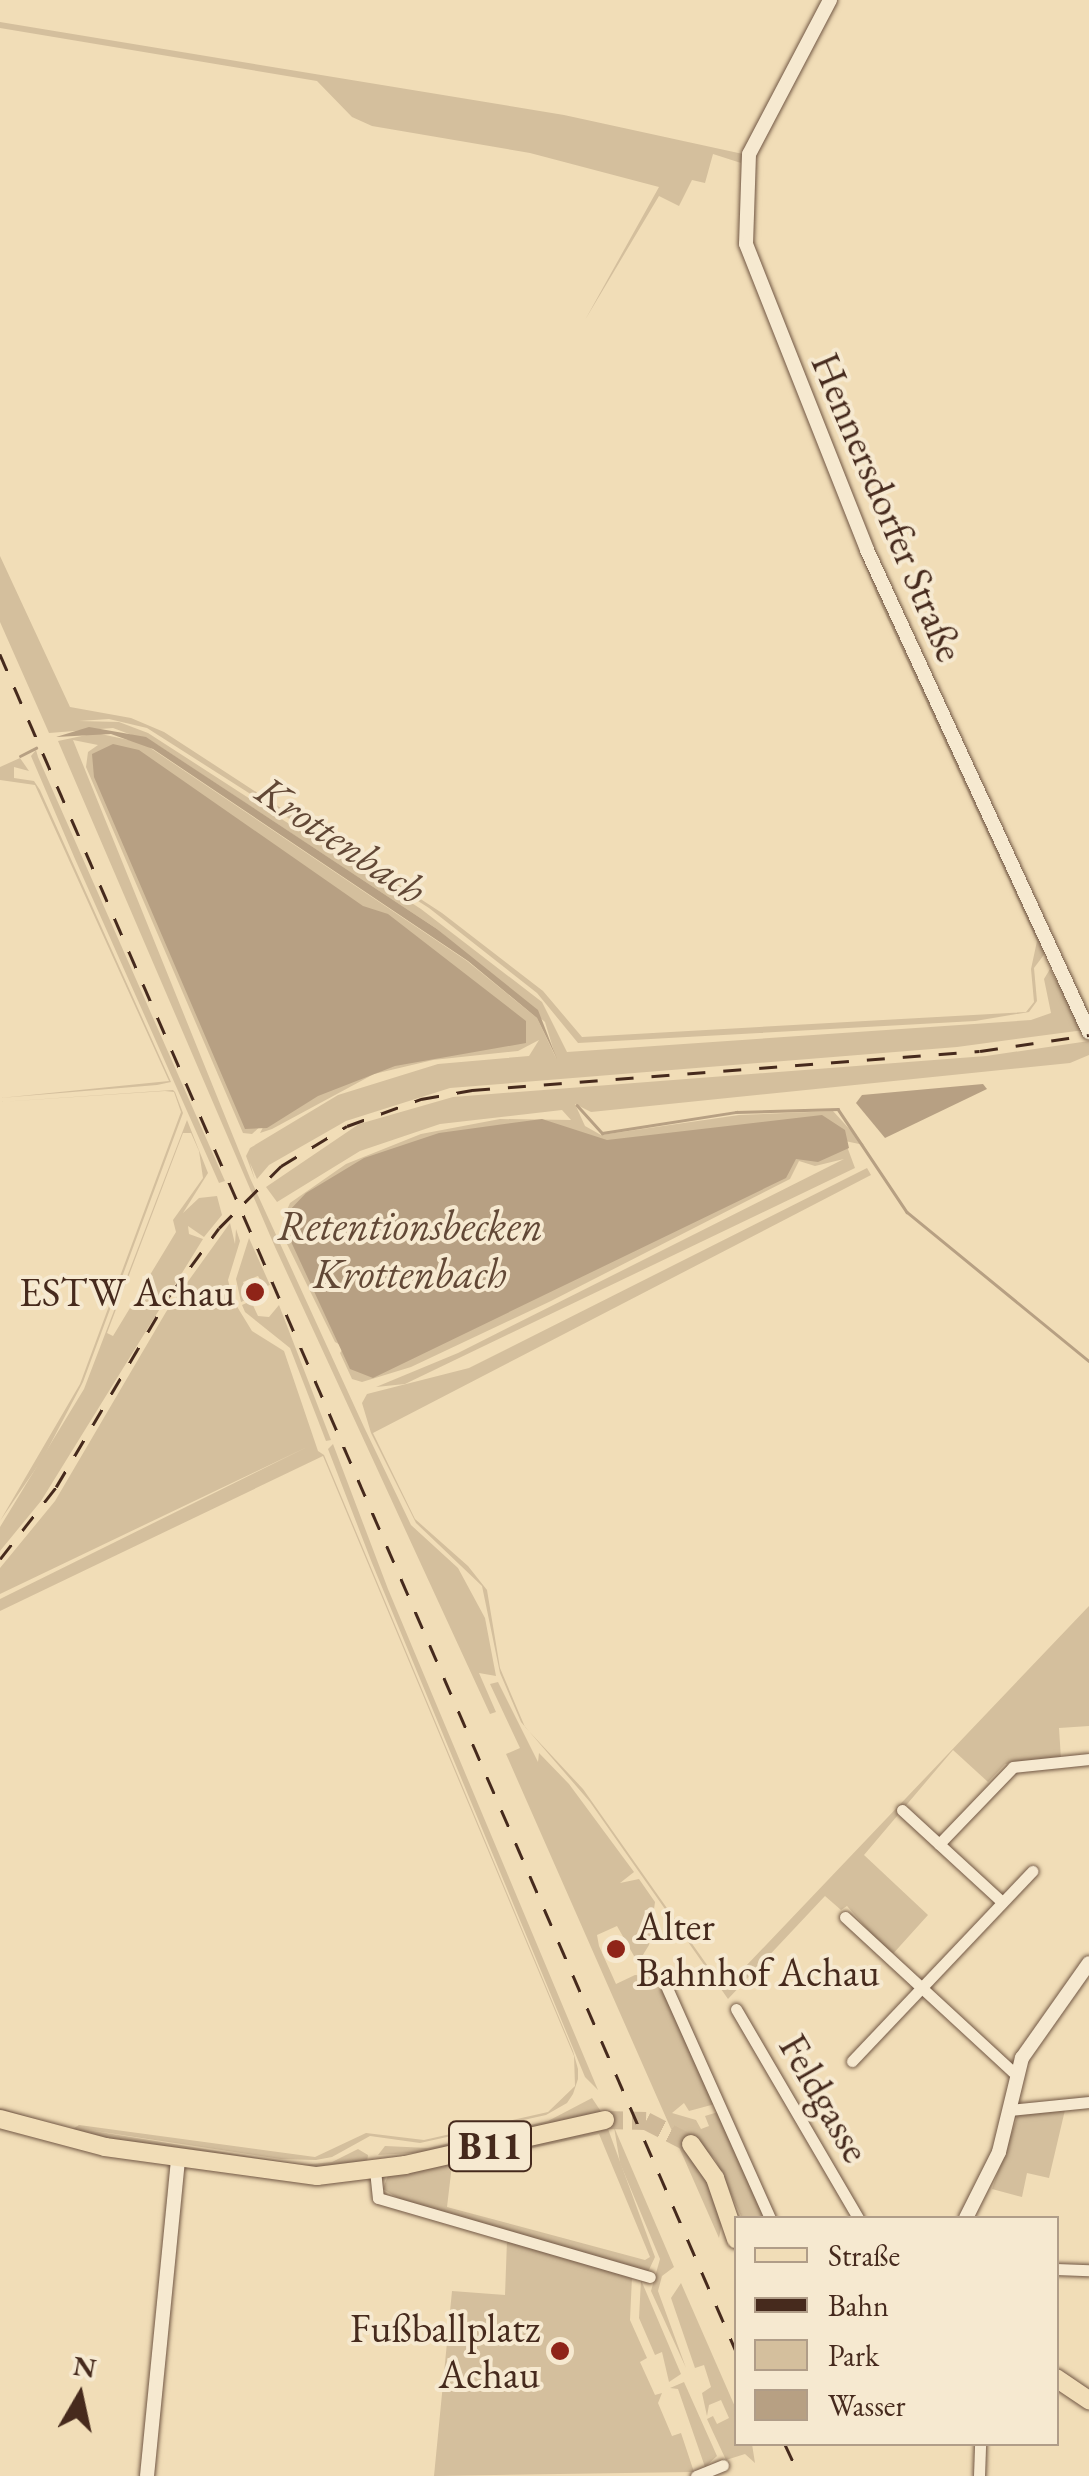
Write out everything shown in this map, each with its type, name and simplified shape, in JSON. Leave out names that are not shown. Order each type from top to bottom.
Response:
[{"type":"main road","name":"B11","points":[[0,2119],[78,2142],[290,2176],[376,2170],[606,2120]]},
{"type":"main road","points":[[691,2144],[734,2225]]},
{"type":"main road","points":[[1059,2380],[1089,2400]]},
{"type":"street","name":"Hennersdorfer Straße","points":[[830,0],[748,154],[746,244],[867,550],[1089,1032]]},
{"type":"street","points":[[939,1844],[1013,1767],[1089,1759]]},
{"type":"street","points":[[902,1810],[1002,1902]]},
{"type":"street","points":[[852,2061],[1032,1871]]},
{"type":"street","points":[[845,1918],[1016,2075]]},
{"type":"street","points":[[967,2216],[999,2152],[1016,2075],[1040,2028],[1089,1963]]},
{"type":"street","points":[[668,1988],[769,2216]]},
{"type":"street","name":"Feldgasse","points":[[736,2009],[857,2216]]},
{"type":"street","points":[[1010,2110],[1089,2102]]},
{"type":"street","points":[[147,2476],[178,2159]]},
{"type":"street","points":[[376,2170],[378,2198],[643,2274]]},
{"type":"street","points":[[1059,2269],[1089,2270]]},
{"type":"street","points":[[979,2476],[980,2446]]},
{"type":"street","points":[[696,2476],[724,2465]]},
{"type":"green space","points":[[0,22],[564,115],[743,154],[741,163],[713,154],[705,183],[692,180],[679,206],[659,196],[585,320],[659,187],[530,153],[372,126],[352,117],[317,81],[0,28]]},
{"type":"green space","points":[[742,246],[1046,952],[1034,968],[1037,1001],[1029,1012],[975,1021],[578,1043],[537,993],[429,908],[147,728],[109,719],[79,721],[119,722],[148,733],[421,909],[542,1002],[567,1052],[1031,1020],[1051,1013],[1044,979],[1050,969],[1084,1030],[957,1047],[450,1088],[346,1121],[269,1165],[257,1179],[250,1163],[255,1180],[246,1156],[250,1148],[338,1095],[438,1064],[529,1056],[539,1040],[518,1051],[433,1060],[374,1074],[272,1129],[260,1133],[267,1120],[252,1134],[243,1133],[86,767],[88,752],[98,745],[73,740],[250,1178],[364,1427],[411,1525],[458,1568],[485,1618],[496,1676],[479,1673],[496,1712],[490,1714],[275,1247],[58,741],[96,733],[143,743],[467,961],[537,1018],[556,1058],[545,1022],[437,929],[156,744],[113,728],[49,733],[0,622],[0,556],[70,707],[131,718],[164,732],[442,913],[543,991],[582,1037],[1026,1012],[1034,1002],[1031,969],[1037,941],[877,596]]},
{"type":"green space","points":[[36,750],[225,1181],[219,1183],[75,859],[31,756]]},
{"type":"green space","points":[[20,758],[29,771],[14,767],[14,778],[34,781],[40,790],[171,1082],[0,1098],[169,1081],[35,785],[0,780],[0,767]]},
{"type":"green space","name":"Retentionsbecken Krottenbach","points":[[1089,1041],[1089,1055],[1070,1063],[591,1112],[575,1104],[585,1126],[601,1135],[739,1115],[833,1111],[864,1145],[845,1141],[855,1168],[405,1384],[376,1387],[458,1353],[844,1159],[815,1166],[799,1161],[790,1179],[551,1301],[411,1367],[362,1382],[352,1379],[340,1353],[344,1347],[335,1342],[286,1242],[283,1219],[290,1203],[346,1164],[421,1134],[500,1119],[571,1120],[562,1110],[440,1124],[360,1151],[277,1202],[266,1187],[359,1124],[453,1097],[986,1056]]},
{"type":"green space","points":[[173,1090],[175,1092],[183,1113],[83,1382],[43,1458],[0,1521],[80,1384],[181,1112],[174,1092],[165,1091],[0,1102]]},
{"type":"green space","points":[[187,1120],[208,1173],[183,1213],[199,1198],[217,1196],[222,1215],[204,1237],[188,1226],[189,1234],[203,1239],[41,1501],[0,1551],[0,1527],[84,1389]],"holes":[[[183,1133],[191,1133],[199,1151],[203,1178],[173,1220],[176,1232],[113,1336],[107,1333]]]},
{"type":"green space","points":[[867,1168],[871,1175],[373,1433],[415,1519],[468,1566],[487,1590],[500,1668],[525,1726],[500,1673],[482,1586],[416,1523],[371,1433],[362,1403],[367,1394],[469,1368]]},
{"type":"green space","points":[[230,1223],[235,1244],[236,1229],[240,1241],[228,1280],[233,1300],[252,1331],[284,1351],[318,1451],[324,1455],[573,2051],[578,2069],[578,2079],[573,2094],[567,2103],[546,2115],[420,2143],[370,2136],[332,2157],[316,2160],[281,2159],[82,2129],[302,2165],[332,2162],[358,2149],[368,2155],[367,2162],[320,2171],[89,2139],[0,2114],[0,2108],[71,2130],[79,2125],[315,2157],[366,2133],[424,2140],[548,2112],[575,2086],[574,2056],[323,1456],[0,1611],[0,1599],[307,1447],[0,1594],[0,1568],[55,1501],[166,1312]]},
{"type":"green space","points":[[249,1238],[270,1285],[264,1287],[258,1276],[243,1282],[250,1298],[241,1302],[236,1279]]},
{"type":"green space","points":[[251,1301],[258,1316],[269,1317],[279,1305],[331,1440],[326,1441],[290,1348],[245,1312],[242,1305]]},
{"type":"green space","points":[[333,1444],[388,1589],[598,2090],[585,2077],[372,1563],[328,1449]]},
{"type":"green space","points":[[1089,1606],[1089,1726],[1059,1728],[1061,1759],[1005,1764],[988,1782],[953,1750],[864,1855],[928,1915],[891,1956],[847,1906],[841,1910],[825,1896],[728,1999],[590,1802],[529,1731],[583,1789],[724,1989]]},
{"type":"green space","points":[[498,1682],[538,1762],[539,1753],[569,1784],[634,1872],[620,1883],[639,1879],[655,1902],[649,1945],[638,1963],[617,1926],[597,1935],[599,1946],[616,1984],[635,1975],[659,1977],[715,2104],[689,2111],[684,2103],[672,2113],[696,2120],[701,2129],[709,2126],[705,2116],[718,2112],[764,2216],[741,2216],[715,2159],[695,2140],[723,2218],[719,2238],[506,1754],[520,1748],[490,1684]]},
{"type":"green space","points":[[592,2098],[604,2116],[446,2151],[378,2155],[385,2146],[428,2148],[548,2121]]},
{"type":"green space","points":[[1065,2110],[1049,2178],[1027,2173],[1022,2197],[992,2189],[1018,2115]]},
{"type":"green space","points":[[614,2127],[674,2267],[662,2276],[658,2291],[686,2368],[651,2291],[660,2259],[620,2163]]},
{"type":"green space","points":[[608,2129],[655,2257],[648,2272],[403,2201],[383,2189],[388,2175]],"holes":[[[599,2134],[650,2257],[645,2260],[447,2207],[452,2165]]]},
{"type":"green space","points":[[507,2240],[632,2277],[630,2320],[647,2358],[640,2362],[655,2395],[662,2393],[658,2403],[672,2436],[681,2433],[694,2472],[434,2476],[452,2291],[505,2295]]},
{"type":"green space","points":[[641,2280],[681,2374],[669,2382],[662,2352],[655,2355],[639,2318]]},
{"type":"green space","points":[[681,2283],[734,2404],[734,2446],[752,2446],[755,2463],[745,2454],[726,2460],[707,2419],[713,2416],[717,2424],[729,2418],[721,2400],[709,2405],[707,2416],[702,2393],[711,2387],[704,2365],[695,2368],[671,2298]]},
{"type":"green space","points":[[684,2382],[717,2456],[705,2467],[678,2389],[670,2388]]},
{"type":"water","points":[[89,727],[146,737],[437,929],[538,1010],[557,1059],[537,1018],[468,961],[153,749],[111,734],[56,737]]},
{"type":"water","points":[[113,744],[139,750],[363,906],[388,914],[526,1021],[526,1043],[395,1066],[318,1096],[267,1128],[245,1129],[94,777],[92,754]]},
{"type":"water","points":[[983,1084],[987,1089],[885,1138],[856,1103],[862,1095]]},
{"type":"water","name":"Retentionsbecken Krottenbach","points":[[822,1115],[845,1130],[849,1148],[818,1162],[796,1159],[786,1178],[373,1378],[350,1369],[287,1233],[288,1212],[306,1193],[364,1158],[439,1133],[542,1119],[607,1140]]},
{"type":"waterway","name":"Krottenbach","points":[[20,756],[36,748]]},
{"type":"waterway","name":"Krottenbach","points":[[577,1105],[602,1133],[736,1112],[838,1109],[907,1212],[1089,1361]]},
{"type":"tunnel","points":[[605,2120],[646,2121],[691,2144]]},
{"type":"railway","points":[[0,654],[734,2346]]},
{"type":"railway","points":[[0,1559],[56,1487],[169,1296],[219,1228],[281,1166],[347,1126],[421,1099],[472,1090],[980,1051],[1089,1035]]},
{"type":"railway","points":[[786,2446],[800,2476]]},
{"type":"place","name":"ESTW Achau","points":[[255,1292]]},
{"type":"place","name":"Alter Bahnhof Achau","points":[[616,1949]]},
{"type":"place","name":"Fußballplatz Achau","points":[[560,2351]]}]
